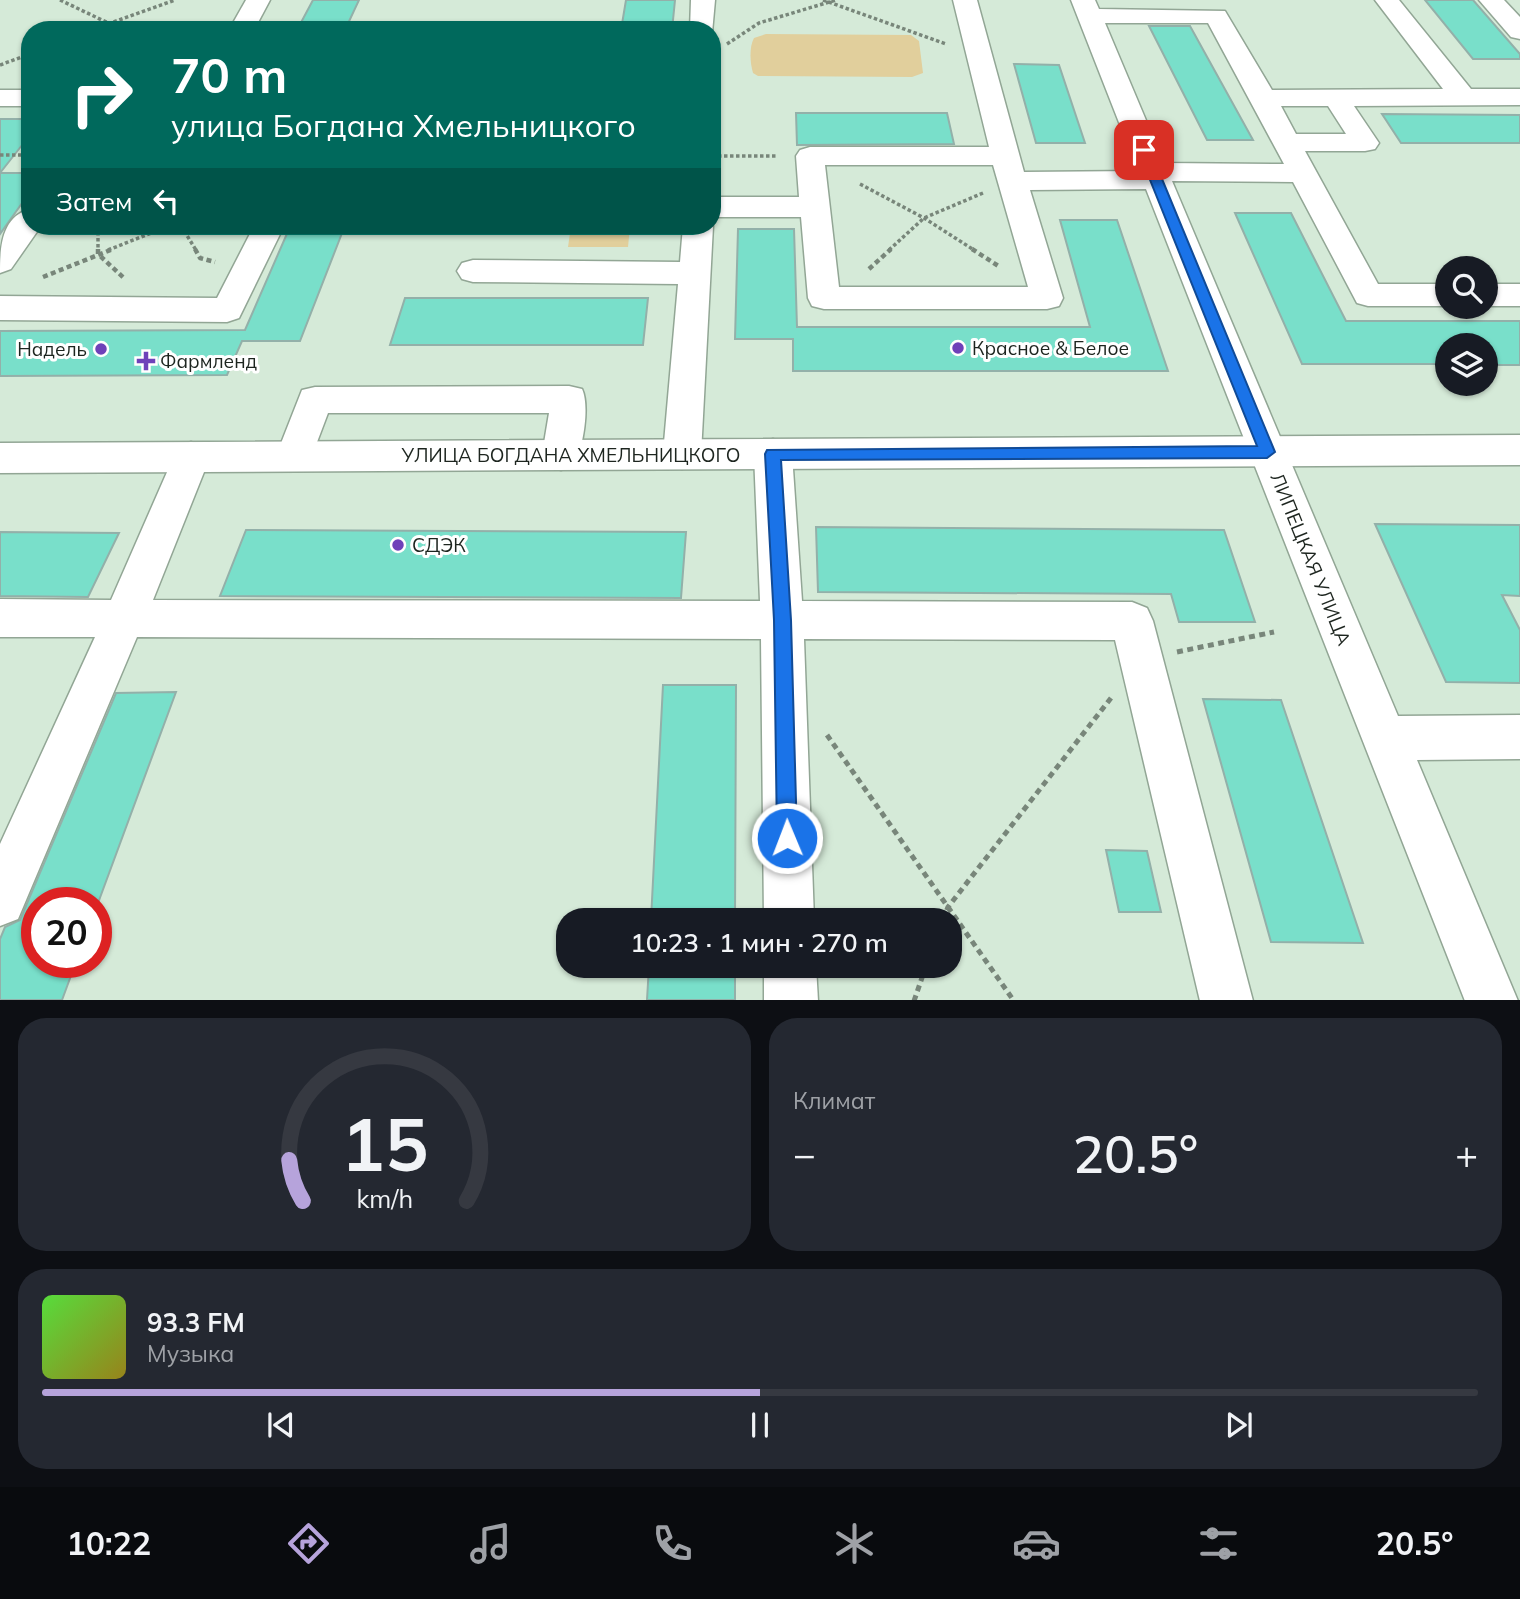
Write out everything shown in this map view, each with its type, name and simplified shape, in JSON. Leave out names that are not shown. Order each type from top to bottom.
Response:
[{"type":"main road","points":[[246,21],[258,0]]},
{"type":"main road","points":[[702,21],[703,0]]},
{"type":"main road","points":[[965,0],[1009,168],[1047,298],[824,298],[810,156],[1009,168],[1155,176],[1302,173]]},
{"type":"main road","points":[[1387,0],[1463,97]]},
{"type":"main road","points":[[1491,0],[1520,32]]},
{"type":"main road","points":[[1086,8],[1216,16],[1368,295],[1435,295]]},
{"type":"main road","name":"ЛИПЕЦКАЯ УЛИЦА","points":[[1086,8],[1492,1000]]},
{"type":"main road","points":[[1263,98],[1520,97]]},
{"type":"main road","points":[[0,98],[21,98]]},
{"type":"main road","points":[[1286,142],[1365,143],[1335,98]]},
{"type":"main road","points":[[721,207],[815,207]]},
{"type":"main road","points":[[0,262],[21,232]]},
{"type":"main road","points":[[0,308],[227,310],[264,235]]},
{"type":"main road","points":[[682,454],[697,235]]},
{"type":"main road","points":[[473,271],[694,273]]},
{"type":"main road","points":[[1498,295],[1520,295]]},
{"type":"main road","points":[[295,456],[315,400],[569,399],[561,455]]},
{"type":"main road","name":"УЛИЦА БОГДАНА ХМЕЛЬНИЦКОГО","points":[[0,458],[1520,450]]},
{"type":"main road","points":[[773,454],[782,620],[789,908]]},
{"type":"main road","points":[[0,901],[125,617],[191,457]]},
{"type":"main road","points":[[0,618],[1132,621],[1227,1000]]},
{"type":"main road","points":[[1384,737],[1520,737]]},
{"type":"main road","points":[[790,978],[791,1000]]},
{"type":"path","points":[[60,0],[104,21]]},
{"type":"path","points":[[114,21],[175,0]]},
{"type":"path","points":[[822,0],[980,56]]},
{"type":"path","points":[[724,46],[759,23],[836,0]]},
{"type":"path","points":[[0,65],[21,57]]},
{"type":"path","points":[[0,155],[21,155]]},
{"type":"path","points":[[721,156],[810,156],[924,218],[1047,298]]},
{"type":"path","points":[[839,298],[924,218],[1009,168]]},
{"type":"path","points":[[98,235],[98,254],[156,309]]},
{"type":"path","points":[[37,279],[146,235]]},
{"type":"path","points":[[186,235],[200,258],[247,270]]},
{"type":"path","points":[[822,729],[948,908],[1141,659],[1274,632]]},
{"type":"path","points":[[962,928],[1014,1000]]},
{"type":"path","points":[[914,1000],[922,978]]},
{"type":"shaded area","points":[[766,34],[911,35],[919,41],[923,73],[912,77],[758,76],[752,69],[751,46],[754,38]]},
{"type":"shaded area","points":[[570,235],[629,235],[628,247],[568,247]]},
{"type":"building","points":[[313,0],[359,0],[349,21],[302,21]]},
{"type":"building","points":[[626,0],[675,0],[673,21],[622,21]]},
{"type":"building","points":[[1425,0],[1473,0],[1520,54],[1520,59],[1473,59]]},
{"type":"building","points":[[1149,26],[1190,26],[1253,140],[1207,140]]},
{"type":"building","points":[[1014,64],[1059,65],[1085,143],[1036,143]]},
{"type":"building","points":[[796,113],[947,113],[954,144],[797,145]]},
{"type":"building","points":[[1382,114],[1520,115],[1520,143],[1401,143]]},
{"type":"building","points":[[0,119],[21,119],[21,146],[0,173]]},
{"type":"building","points":[[0,173],[21,173],[21,205],[0,234]]},
{"type":"building","points":[[1235,213],[1291,213],[1346,321],[1520,321],[1520,365],[1498,365],[1498,333],[1435,333],[1435,364],[1302,364]]},
{"type":"building","points":[[1060,220],[1117,220],[1168,371],[793,371],[793,339],[735,339],[738,229],[794,229],[797,327],[1090,327]]},
{"type":"building","points":[[286,235],[341,235],[300,341],[242,341],[227,375],[0,376],[0,331],[245,330]]},
{"type":"building","points":[[405,298],[648,298],[643,345],[390,345]]},
{"type":"building","points":[[1375,524],[1520,525],[1520,596],[1502,595],[1520,630],[1520,683],[1446,682]]},
{"type":"building","points":[[816,527],[1224,530],[1255,622],[1179,622],[1171,594],[818,592]]},
{"type":"building","points":[[246,530],[686,532],[681,598],[220,596]]},
{"type":"building","points":[[0,532],[119,533],[88,597],[0,596]]},
{"type":"building","points":[[663,685],[736,685],[735,908],[652,908]]},
{"type":"building","points":[[176,692],[104,887],[34,887],[116,693]]},
{"type":"building","points":[[1203,699],[1281,700],[1363,943],[1271,942]]},
{"type":"building","points":[[1106,850],[1147,851],[1161,912],[1119,912]]},
{"type":"building","points":[[21,918],[21,978],[70,978],[62,1000],[0,1000],[0,939],[5,927]]},
{"type":"building","points":[[648,978],[735,978],[735,1000],[647,1000]]},
{"type":"place","name":"Красное & Белое","points":[[958,348]]},
{"type":"place","name":"Надель","points":[[101,349]]},
{"type":"place","name":"Фармленд","points":[[146,361]]},
{"type":"place","name":"СДЭК","points":[[398,545]]},
{"type":"route","points":[[787,838],[782,620],[773,454],[1267,452],[1144,150]]}]
